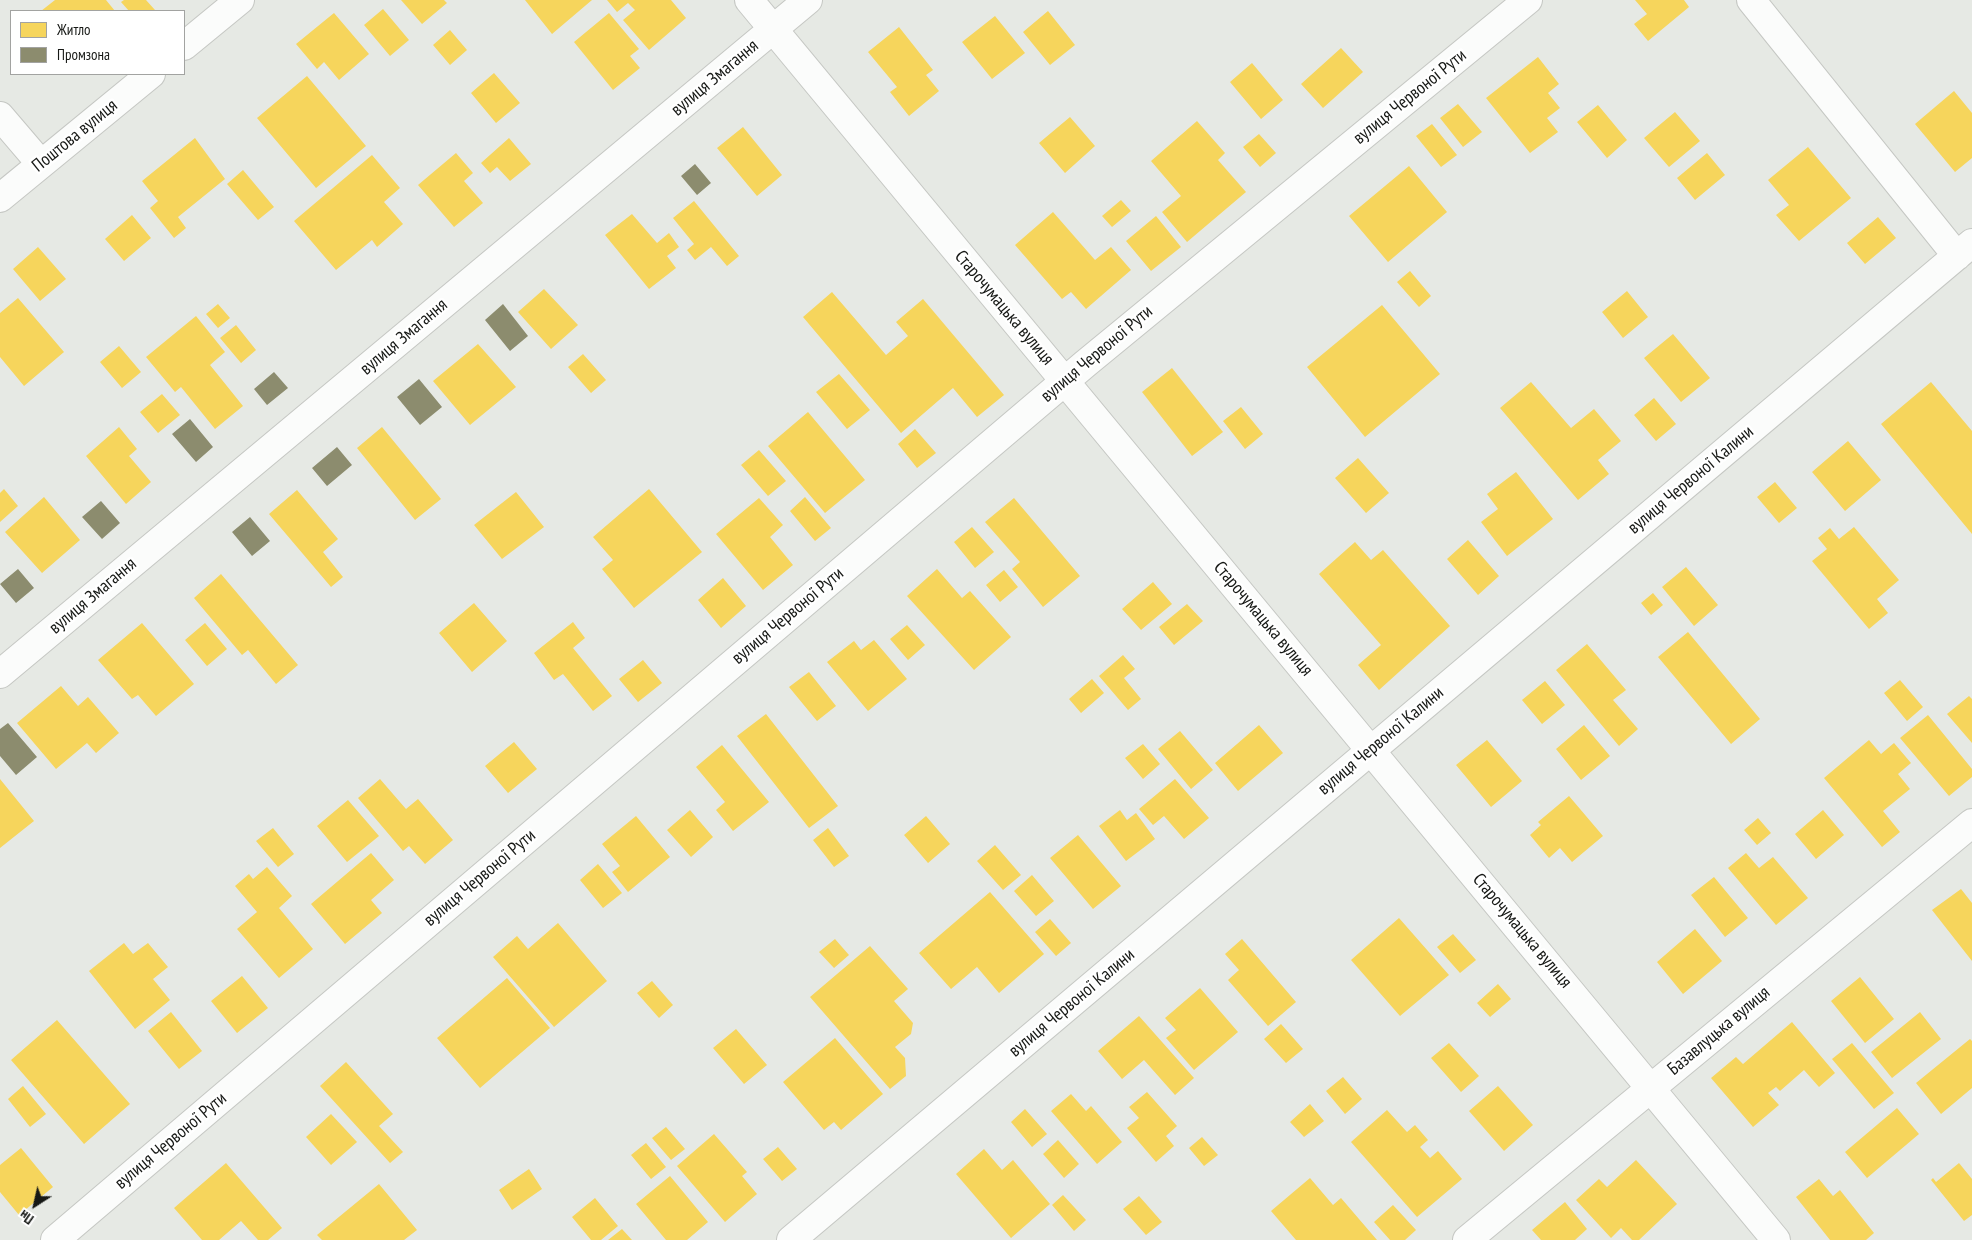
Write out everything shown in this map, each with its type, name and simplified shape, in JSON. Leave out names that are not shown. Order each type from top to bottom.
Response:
[{"type":"street","points":[[185,45],[240,0]]},
{"type":"street","name":"Старочумацька вулиця","points":[[749,0],[1776,1240]]},
{"type":"street","name":"вулиця Змагання","points":[[0,674],[808,0]]},
{"type":"street","name":"вулиця Червоної Рути","points":[[55,1240],[1065,381],[1528,0]]},
{"type":"street","points":[[1751,0],[1964,250]]},
{"type":"street","name":"Поштова вулиця","points":[[0,198],[150,75]]},
{"type":"street","points":[[0,116],[41,164]]},
{"type":"street","name":"вулиця Червоної Калини","points":[[791,1240],[1964,250]]},
{"type":"street","name":"Базавлуцька вулиця","points":[[1467,1240],[1972,823]]},
{"type":"building: Житло","points":[[55,0],[106,0],[114,10],[42,10]]},
{"type":"building: Житло","points":[[124,0],[146,0],[155,10],[128,10],[121,2]]},
{"type":"building: Житло","points":[[401,0],[444,0],[447,3],[422,24]]},
{"type":"building: Житло","points":[[525,0],[592,0],[552,34]]},
{"type":"building: Житло","points":[[607,0],[671,0],[686,18],[649,50],[623,20],[635,10],[628,3],[617,12]]},
{"type":"building: Житло","points":[[1635,0],[1684,0],[1689,7],[1648,41],[1634,24],[1647,14]]},
{"type":"building: Житло","points":[[383,9],[409,40],[390,56],[364,25]]},
{"type":"building: Житло","points":[[1048,11],[1075,45],[1050,65],[1023,32]]},
{"type":"building: Житло","points":[[334,13],[369,54],[339,80],[324,62],[317,69],[296,44]]},
{"type":"building: Житло","points":[[609,13],[639,49],[630,56],[640,68],[613,90],[574,42]]},
{"type":"building: Житло","points":[[995,16],[1025,53],[992,79],[962,42]]},
{"type":"building: Житло","points":[[899,27],[933,70],[926,75],[939,91],[909,116],[890,92],[897,87],[868,52]]},
{"type":"building: Житло","points":[[450,30],[467,50],[450,65],[433,45]]},
{"type":"building: Житло","points":[[1341,48],[1363,72],[1323,108],[1301,84]]},
{"type":"building: Житло","points":[[1538,57],[1559,84],[1548,93],[1560,108],[1547,118],[1558,132],[1530,153],[1486,98]]},
{"type":"building: Житло","points":[[1252,63],[1283,100],[1261,119],[1230,82]]},
{"type":"building: Житло","points":[[494,73],[520,103],[496,123],[471,93]]},
{"type":"building: Житло","points":[[307,76],[366,146],[316,188],[257,118]]},
{"type":"building: Житло","points":[[1954,91],[1972,113],[1972,158],[1955,172],[1915,124]]},
{"type":"building: Житло","points":[[1458,104],[1482,132],[1463,147],[1440,118]]},
{"type":"building: Житло","points":[[1598,105],[1627,140],[1607,158],[1577,122]]},
{"type":"building: Житло","points":[[1675,112],[1700,141],[1669,167],[1644,138]]},
{"type":"building: Житло","points":[[1070,117],[1095,146],[1065,173],[1039,143]]},
{"type":"building: Житло","points":[[1197,121],[1225,153],[1218,160],[1246,192],[1187,242],[1162,212],[1181,196],[1151,161]]},
{"type":"building: Житло","points":[[1432,124],[1457,155],[1441,167],[1416,136]]},
{"type":"building: Житло","points":[[743,127],[782,175],[757,196],[717,148]]},
{"type":"building: Житло","points":[[1259,134],[1276,153],[1260,167],[1243,147]]},
{"type":"building: Житло","points":[[195,138],[225,179],[178,217],[186,228],[174,238],[150,208],[158,201],[142,181]]},
{"type":"building: Житло","points":[[509,138],[531,164],[510,181],[497,167],[490,173],[481,163]]},
{"type":"building: Житло","points":[[1808,147],[1851,198],[1799,241],[1776,215],[1789,205],[1768,180]]},
{"type":"building: Житло","points":[[456,153],[473,173],[464,181],[483,203],[454,227],[418,185]]},
{"type":"building: Житло","points":[[1707,153],[1725,175],[1695,200],[1677,178]]},
{"type":"building: Житло","points":[[372,155],[400,188],[384,202],[403,224],[377,247],[372,240],[336,270],[294,221]]},
{"type":"building: Житло","points":[[1409,166],[1447,212],[1388,262],[1349,216]]},
{"type":"building: Житло","points":[[243,170],[274,207],[258,220],[227,184]]},
{"type":"building: Житло","points":[[1121,200],[1131,211],[1112,227],[1102,216]]},
{"type":"building: Житло","points":[[694,201],[739,256],[727,266],[711,247],[695,260],[687,250],[694,244],[673,218]]},
{"type":"building: Житло","points":[[1053,212],[1095,260],[1111,247],[1131,270],[1086,309],[1071,292],[1062,299],[1015,245]]},
{"type":"building: Житло","points":[[632,214],[657,243],[669,233],[679,247],[667,256],[676,268],[649,289],[605,235]]},
{"type":"building: Житло","points":[[132,215],[151,238],[124,261],[105,239]]},
{"type":"building: Житло","points":[[1156,216],[1181,247],[1151,271],[1126,241]]},
{"type":"building: Житло","points":[[1878,217],[1896,238],[1865,264],[1847,243]]},
{"type":"building: Житло","points":[[38,247],[66,279],[40,301],[13,269]]},
{"type":"building: Житло","points":[[1410,271],[1431,296],[1419,307],[1397,282]]},
{"type":"building: Житло","points":[[544,289],[578,325],[551,349],[518,312]]},
{"type":"building: Житло","points":[[1627,291],[1648,317],[1623,338],[1602,312]]},
{"type":"building: Житло","points":[[832,292],[886,355],[908,336],[896,322],[923,299],[1004,395],[977,417],[953,388],[901,433],[803,317]]},
{"type":"building: Житло","points":[[18,298],[64,352],[24,386],[0,357],[0,313]]},
{"type":"building: Житло","points":[[218,304],[230,318],[218,328],[206,314]]},
{"type":"building: Житло","points":[[1382,305],[1440,374],[1365,437],[1307,367]]},
{"type":"building: Житло","points":[[196,316],[225,352],[210,365],[243,406],[215,429],[181,387],[175,392],[146,357]]},
{"type":"building: Житло","points":[[236,325],[256,350],[241,363],[220,338]]},
{"type":"building: Житло","points":[[1673,334],[1710,378],[1681,402],[1644,358]]},
{"type":"building: Житло","points":[[478,344],[516,387],[470,425],[433,381]]},
{"type":"building: Житло","points":[[119,346],[141,372],[122,388],[100,362]]},
{"type":"building: Житло","points":[[583,354],[606,380],[591,393],[568,367]]},
{"type":"building: Житло","points":[[1172,368],[1223,432],[1192,456],[1142,392]]},
{"type":"building: Житло","points":[[839,374],[870,410],[847,429],[816,392]]},
{"type":"building: Житло","points":[[1531,382],[1571,428],[1594,409],[1621,441],[1598,460],[1609,474],[1578,500],[1500,408]]},
{"type":"building: Житло","points":[[1931,382],[1972,431],[1972,534],[1881,424]]},
{"type":"building: Житло","points":[[162,394],[180,415],[158,433],[140,412]]},
{"type":"building: Житло","points":[[1654,398],[1676,424],[1656,441],[1634,415]]},
{"type":"building: Житло","points":[[1241,407],[1263,434],[1245,449],[1223,421]]},
{"type":"building: Житло","points":[[808,412],[865,480],[825,513],[768,446]]},
{"type":"building: Житло","points":[[119,427],[137,449],[129,456],[151,482],[126,504],[86,456]]},
{"type":"building: Житло","points":[[382,427],[441,499],[415,520],[357,448]]},
{"type":"building: Житло","points":[[915,429],[936,453],[917,468],[898,444]]},
{"type":"building: Житло","points":[[1848,441],[1881,480],[1845,511],[1812,472]]},
{"type":"building: Житло","points":[[759,450],[786,481],[768,496],[741,465]]},
{"type":"building: Житло","points":[[1358,458],[1389,493],[1366,513],[1335,478]]},
{"type":"building: Житло","points":[[1516,472],[1553,519],[1507,556],[1481,522],[1498,509],[1487,494]]},
{"type":"building: Житло","points":[[1775,482],[1797,508],[1779,523],[1757,497]]},
{"type":"building: Житло","points":[[4,489],[18,506],[0,522],[0,493]]},
{"type":"building: Житло","points":[[649,489],[702,552],[634,608],[602,569],[613,560],[593,537]]},
{"type":"building: Житло","points":[[297,490],[338,539],[323,552],[343,577],[331,587],[269,514]]},
{"type":"building: Житло","points":[[516,492],[544,527],[502,559],[474,525]]},
{"type":"building: Житло","points":[[44,497],[80,540],[42,573],[5,532]]},
{"type":"building: Житло","points":[[805,497],[831,528],[815,541],[790,511]]},
{"type":"building: Житло","points":[[759,498],[783,525],[770,537],[793,565],[763,590],[716,534]]},
{"type":"building: Житло","points":[[1014,498],[1080,576],[1043,607],[1012,569],[1020,562],[985,522]]},
{"type":"building: Житло","points":[[972,527],[994,552],[975,568],[954,542]]},
{"type":"building: Житло","points":[[1854,527],[1899,580],[1877,599],[1888,613],[1869,629],[1812,561],[1827,549],[1818,538],[1830,528],[1839,539]]},
{"type":"building: Житло","points":[[1468,540],[1499,576],[1478,595],[1447,559]]},
{"type":"building: Житло","points":[[1355,542],[1371,560],[1383,550],[1450,626],[1379,690],[1358,665],[1381,645],[1319,574]]},
{"type":"building: Житло","points":[[1686,567],[1718,605],[1694,626],[1662,587]]},
{"type":"building: Житло","points":[[937,569],[962,598],[970,591],[1011,637],[974,670],[907,596]]},
{"type":"building: Житло","points":[[1004,570],[1018,587],[1000,602],[986,585]]},
{"type":"building: Житло","points":[[221,574],[298,665],[276,684],[248,650],[242,655],[194,598]]},
{"type":"building: Житло","points":[[723,578],[746,606],[721,628],[698,600]]},
{"type":"building: Житло","points":[[1153,582],[1172,604],[1141,630],[1122,609]]},
{"type":"building: Житло","points":[[1653,593],[1663,605],[1651,615],[1641,603]]},
{"type":"building: Житло","points":[[474,603],[507,641],[472,672],[439,633]]},
{"type":"building: Житло","points":[[1187,604],[1203,621],[1174,645],[1159,627]]},
{"type":"building: Житло","points":[[573,622],[585,638],[573,648],[612,696],[593,711],[563,674],[554,680],[534,653]]},
{"type":"building: Житло","points":[[142,623],[194,684],[156,716],[138,695],[132,699],[98,660]]},
{"type":"building: Житло","points":[[205,623],[227,649],[207,666],[185,640]]},
{"type":"building: Житло","points":[[907,625],[925,645],[908,660],[890,639]]},
{"type":"building: Житло","points":[[1688,632],[1760,719],[1731,744],[1658,657]]},
{"type":"building: Житло","points":[[874,640],[907,679],[868,711],[827,662],[854,641],[861,650]]},
{"type":"building: Житло","points":[[1587,644],[1626,690],[1613,700],[1638,729],[1619,746],[1556,670]]},
{"type":"building: Житло","points":[[1123,655],[1135,669],[1124,678],[1141,699],[1128,710],[1099,676]]},
{"type":"building: Житло","points":[[643,660],[662,683],[638,702],[619,679]]},
{"type":"building: Житло","points":[[809,672],[836,706],[817,721],[789,687]]},
{"type":"building: Житло","points":[[1092,679],[1104,693],[1081,713],[1069,699]]},
{"type":"building: Житло","points":[[1900,680],[1923,707],[1907,721],[1884,693]]},
{"type":"building: Житло","points":[[1545,681],[1565,705],[1542,724],[1522,700]]},
{"type":"building: Житло","points":[[61,686],[78,706],[88,697],[119,733],[96,753],[87,743],[56,769],[17,723]]},
{"type":"building: Житло","points":[[1969,696],[1972,699],[1972,743],[1947,714]]},
{"type":"building: Житло","points":[[766,714],[838,806],[809,828],[737,736]]},
{"type":"building: Житло","points":[[1928,715],[1972,769],[1972,777],[1949,796],[1900,738]]},
{"type":"building: Житло","points":[[1259,725],[1283,753],[1238,791],[1215,763]]},
{"type":"building: Житло","points":[[1584,725],[1610,756],[1581,780],[1556,749]]},
{"type":"building: Житло","points":[[1180,731],[1213,770],[1191,789],[1158,749]]},
{"type":"building: Житло","points":[[1487,740],[1522,781],[1491,807],[1456,765]]},
{"type":"building: Житло","points":[[1869,740],[1881,754],[1894,743],[1911,763],[1898,774],[1910,789],[1883,811],[1900,832],[1882,847],[1824,778]]},
{"type":"building: Житло","points":[[514,742],[537,769],[508,793],[485,766]]},
{"type":"building: Житло","points":[[1143,744],[1160,764],[1143,779],[1125,758]]},
{"type":"building: Житло","points":[[722,745],[769,802],[733,831],[716,810],[725,802],[696,767]]},
{"type":"building: Житло","points":[[0,779],[34,821],[0,848]]},
{"type":"building: Житло","points":[[380,779],[406,809],[418,799],[453,840],[425,864],[409,846],[403,851],[358,798]]},
{"type":"building: Житло","points":[[1175,779],[1209,818],[1184,839],[1164,816],[1153,825],[1139,809]]},
{"type":"building: Житло","points":[[1569,796],[1603,836],[1572,862],[1560,848],[1549,858],[1530,835],[1541,825],[1538,822]]},
{"type":"building: Житло","points":[[348,800],[379,836],[347,862],[317,826]]},
{"type":"building: Житло","points":[[690,810],[713,837],[691,857],[667,830]]},
{"type":"building: Житло","points":[[1120,810],[1127,820],[1136,813],[1155,839],[1126,861],[1099,826]]},
{"type":"building: Житло","points":[[1823,810],[1844,835],[1816,859],[1795,834]]},
{"type":"building: Житло","points":[[636,816],[670,857],[628,892],[612,872],[620,866],[602,844]]},
{"type":"building: Житло","points":[[926,816],[950,844],[928,863],[904,835]]},
{"type":"building: Житло","points":[[1758,818],[1771,833],[1757,845],[1744,830]]},
{"type":"building: Житло","points":[[273,828],[294,854],[278,867],[256,841]]},
{"type":"building: Житло","points":[[828,828],[849,856],[834,867],[813,840]]},
{"type":"building: Житло","points":[[1078,835],[1121,886],[1093,909],[1050,858]]},
{"type":"building: Житло","points":[[995,845],[1021,875],[1003,890],[977,861]]},
{"type":"building: Житло","points":[[371,853],[394,880],[371,900],[382,913],[345,944],[311,904]]},
{"type":"building: Житло","points":[[1746,853],[1759,868],[1773,857],[1808,898],[1776,925],[1728,868]]},
{"type":"building: Житло","points":[[598,864],[622,893],[603,908],[580,880]]},
{"type":"building: Житло","points":[[267,867],[292,896],[279,908],[313,949],[279,978],[237,929],[257,912],[235,886],[249,874],[253,879]]},
{"type":"building: Житло","points":[[1032,875],[1054,901],[1036,916],[1014,891]]},
{"type":"building: Житло","points":[[1714,877],[1748,918],[1725,937],[1691,895]]},
{"type":"building: Житло","points":[[1961,889],[1972,903],[1972,961],[1932,910]]},
{"type":"building: Житло","points":[[990,892],[1044,954],[999,993],[977,967],[951,989],[919,953]]},
{"type":"building: Житло","points":[[1399,918],[1449,975],[1400,1016],[1351,960]]},
{"type":"building: Житло","points":[[1050,919],[1071,943],[1056,956],[1035,932]]},
{"type":"building: Житло","points":[[558,923],[607,981],[554,1027],[493,957],[517,936],[528,949]]},
{"type":"building: Житло","points":[[1695,929],[1722,961],[1683,994],[1657,962]]},
{"type":"building: Житло","points":[[1453,934],[1476,960],[1460,973],[1437,947]]},
{"type":"building: Житло","points":[[835,939],[849,955],[834,968],[819,952]]},
{"type":"building: Житло","points":[[1242,939],[1296,1002],[1268,1026],[1228,980],[1239,970],[1225,954]]},
{"type":"building: Житло","points":[[124,943],[133,954],[148,943],[168,967],[153,979],[170,1000],[135,1029],[89,971]]},
{"type":"building: Житло","points":[[870,946],[908,989],[894,1001],[913,1023],[911,1034],[895,1047],[905,1058],[906,1076],[890,1089],[810,997]]},
{"type":"building: Житло","points":[[242,976],[268,1008],[237,1033],[211,1001]]},
{"type":"building: Житло","points":[[1860,977],[1894,1019],[1865,1043],[1831,1001]]},
{"type":"building: Житло","points":[[507,978],[550,1028],[480,1088],[437,1038]]},
{"type":"building: Житло","points":[[652,981],[673,1005],[659,1018],[637,993]]},
{"type":"building: Житло","points":[[1498,984],[1511,999],[1490,1017],[1477,1003]]},
{"type":"building: Житло","points":[[1200,988],[1238,1032],[1194,1070],[1166,1038],[1176,1030],[1165,1018]]},
{"type":"building: Житло","points":[[171,1012],[202,1051],[179,1069],[148,1031]]},
{"type":"building: Житло","points":[[1920,1012],[1941,1039],[1892,1078],[1871,1052]]},
{"type":"building: Житло","points":[[1139,1016],[1194,1078],[1175,1095],[1144,1060],[1122,1079],[1098,1051]]},
{"type":"building: Житло","points":[[57,1020],[130,1104],[84,1144],[11,1060]]},
{"type":"building: Житло","points":[[1792,1022],[1835,1073],[1819,1087],[1804,1070],[1780,1091],[1776,1087],[1768,1093],[1779,1105],[1753,1127],[1711,1078],[1736,1057],[1743,1064]]},
{"type":"building: Житло","points":[[1281,1024],[1303,1049],[1286,1063],[1264,1039]]},
{"type":"building: Житло","points":[[736,1029],[767,1065],[744,1084],[713,1048]]},
{"type":"building: Житло","points":[[835,1038],[883,1094],[841,1130],[834,1122],[824,1130],[783,1082]]},
{"type":"building: Житло","points":[[1970,1039],[1972,1041],[1972,1088],[1941,1114],[1916,1083]]},
{"type":"building: Житло","points":[[1449,1043],[1479,1076],[1461,1092],[1431,1058]]},
{"type":"building: Житло","points":[[1852,1043],[1894,1093],[1874,1109],[1832,1059]]},
{"type":"building: Житло","points":[[346,1062],[393,1114],[379,1126],[403,1152],[390,1163],[320,1086]]},
{"type":"building: Житло","points":[[1343,1077],[1362,1099],[1345,1114],[1326,1091]]},
{"type":"building: Житло","points":[[23,1086],[46,1114],[30,1127],[8,1099]]},
{"type":"building: Житло","points":[[1498,1086],[1533,1125],[1504,1151],[1469,1111]]},
{"type":"building: Житло","points":[[1147,1092],[1177,1126],[1166,1136],[1174,1146],[1156,1162],[1127,1128],[1139,1118],[1129,1107]]},
{"type":"building: Житло","points":[[1071,1094],[1086,1111],[1091,1106],[1122,1142],[1097,1164],[1051,1111]]},
{"type":"building: Житло","points":[[1310,1104],[1324,1121],[1304,1137],[1290,1122]]},
{"type":"building: Житло","points":[[1897,1108],[1919,1134],[1867,1178],[1845,1152]]},
{"type":"building: Житло","points":[[1025,1109],[1047,1134],[1032,1147],[1011,1122]]},
{"type":"building: Житло","points":[[1387,1110],[1407,1132],[1415,1125],[1428,1140],[1420,1147],[1430,1158],[1438,1151],[1462,1179],[1417,1217],[1351,1142]]},
{"type":"building: Житло","points":[[331,1114],[357,1142],[331,1165],[306,1137]]},
{"type":"building: Житло","points":[[666,1127],[685,1149],[671,1160],[652,1138]]},
{"type":"building: Житло","points":[[714,1134],[747,1172],[742,1176],[757,1194],[725,1222],[677,1166]]},
{"type":"building: Житло","points":[[1202,1137],[1218,1155],[1204,1166],[1189,1148]]},
{"type":"building: Житло","points":[[1058,1140],[1079,1164],[1064,1178],[1043,1154]]},
{"type":"building: Житло","points":[[646,1143],[666,1167],[651,1179],[631,1155]]},
{"type":"building: Житло","points":[[778,1147],[797,1169],[782,1181],[763,1159]]},
{"type":"building: Житло","points":[[21,1148],[53,1187],[19,1215],[0,1192],[0,1165]]},
{"type":"building: Житло","points":[[984,1149],[1002,1170],[1013,1160],[1050,1204],[1011,1238],[956,1174]]},
{"type":"building: Житло","points":[[1636,1160],[1677,1204],[1639,1240],[1632,1240],[1621,1228],[1611,1238],[1576,1200],[1599,1179],[1607,1187]]},
{"type":"building: Житло","points":[[226,1163],[282,1228],[268,1240],[258,1240],[241,1221],[219,1240],[202,1240],[174,1208]]},
{"type":"building: Житло","points":[[1959,1163],[1972,1179],[1972,1215],[1964,1221],[1931,1180],[1933,1178],[1936,1182]]},
{"type":"building: Житло","points":[[529,1169],[542,1189],[512,1210],[499,1190]]},
{"type":"building: Житло","points":[[670,1176],[708,1222],[687,1240],[666,1240],[636,1204]]},
{"type":"building: Житло","points":[[1310,1178],[1333,1205],[1341,1198],[1377,1240],[1296,1240],[1271,1211]]},
{"type":"building: Житло","points":[[1819,1179],[1833,1196],[1840,1190],[1874,1233],[1866,1240],[1830,1240],[1796,1197]]},
{"type":"building: Житло","points":[[379,1184],[417,1230],[404,1240],[322,1240],[317,1235]]},
{"type":"building: Житло","points":[[1063,1195],[1086,1220],[1074,1231],[1052,1205]]},
{"type":"building: Житло","points":[[1139,1196],[1162,1222],[1146,1235],[1123,1209]]},
{"type":"building: Житло","points":[[595,1198],[618,1226],[601,1240],[591,1240],[572,1217]]},
{"type":"building: Житло","points":[[1565,1202],[1587,1229],[1575,1240],[1541,1240],[1532,1230]]},
{"type":"building: Житло","points":[[1393,1205],[1416,1230],[1405,1240],[1390,1240],[1374,1222]]},
{"type":"building: Житло","points":[[622,1229],[632,1240],[608,1240]]},
{"type":"building: Промзона","points":[[695,164],[711,183],[697,195],[681,176]]},
{"type":"building: Промзона","points":[[503,304],[528,336],[510,351],[485,320]]},
{"type":"building: Промзона","points":[[274,372],[288,388],[267,405],[254,389]]},
{"type":"building: Промзона","points":[[419,379],[442,407],[420,425],[397,397]]},
{"type":"building: Промзона","points":[[190,419],[213,447],[196,462],[172,434]]},
{"type":"building: Промзона","points":[[337,447],[352,465],[327,486],[312,468]]},
{"type":"building: Промзона","points":[[101,501],[120,523],[102,539],[82,517]]},
{"type":"building: Промзона","points":[[250,517],[270,541],[252,556],[232,532]]},
{"type":"building: Промзона","points":[[18,569],[34,588],[16,603],[0,584]]},
{"type":"building: Промзона","points":[[8,723],[37,757],[16,775],[0,756],[0,729]]}]
